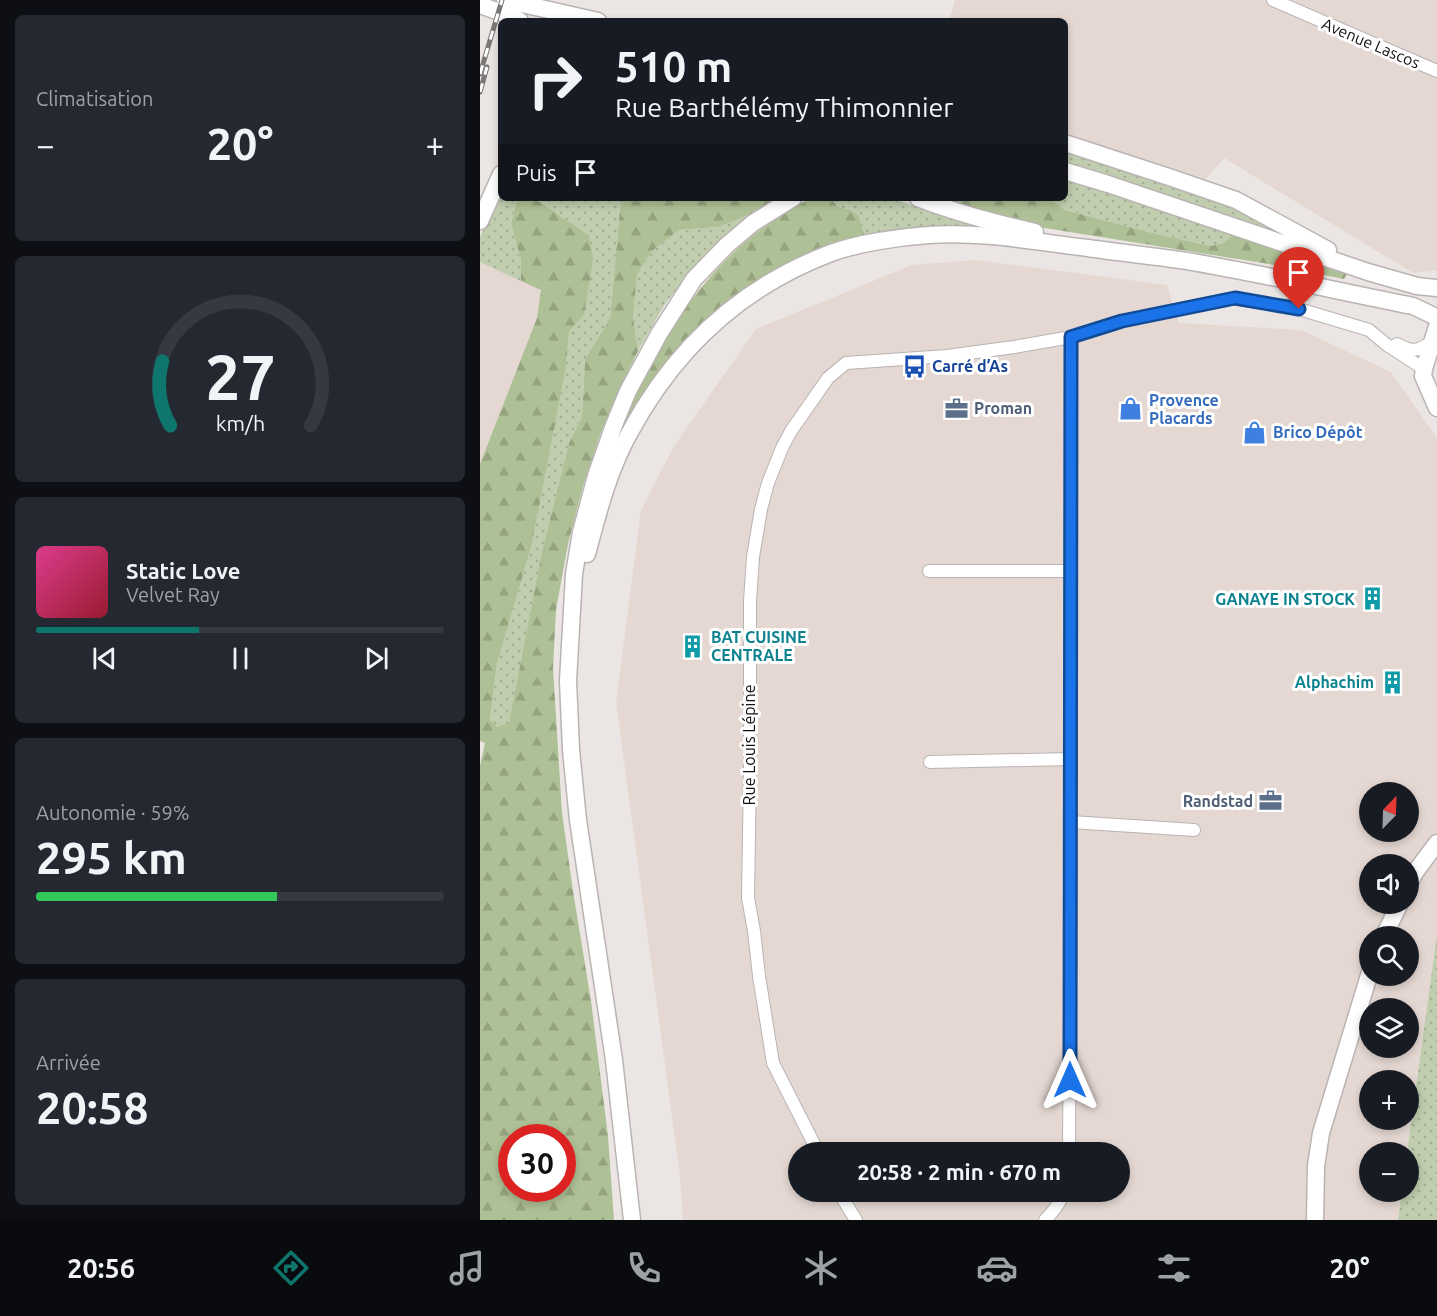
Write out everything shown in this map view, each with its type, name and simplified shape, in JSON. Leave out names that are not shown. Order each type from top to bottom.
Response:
[{"type":"main road","points":[[505,0],[568,18]]},
{"type":"main road","points":[[480,5],[515,18]]},
{"type":"main road","points":[[1068,144],[1236,200],[1368,272]]},
{"type":"main road","points":[[1068,172],[1368,272],[1417,286],[1437,289],[1432,308],[1435,327],[1428,369],[1437,408]]},
{"type":"main road","points":[[480,221],[498,181]]},
{"type":"main road","points":[[633,1220],[614,1060],[578,820],[572,761],[568,681],[574,574],[587,505],[614,425],[644,360],[694,279],[753,223],[788,201]]},
{"type":"main road","points":[[926,201],[994,223],[1136,254]]},
{"type":"main road","points":[[571,619],[600,508],[618,457],[629,432],[654,393],[685,350],[717,321],[756,291],[784,274],[833,252],[896,238],[931,235],[1001,237],[1187,261],[1413,306],[1435,327]]},
{"type":"main road","points":[[1419,867],[1437,843]]},
{"type":"main road","points":[[1315,1220],[1316,1166],[1321,1133],[1366,986]]},
{"type":"main road","points":[[623,1144],[624,1220]]},
{"type":"street","name":"Avenue Lascos","points":[[1273,0],[1437,71]]},
{"type":"street","name":"Rue Louis Lépine","points":[[813,1142],[773,1063],[748,898],[750,601],[753,557],[768,483],[791,431],[828,378],[846,363],[948,356],[1014,347],[1071,337],[1122,321],[1235,298],[1299,309],[1369,330]]},
{"type":"street","points":[[1369,330],[1413,351],[1421,349],[1435,327]]},
{"type":"street","points":[[1369,330],[1388,345],[1428,369]]},
{"type":"street","points":[[1069,1142],[1071,337]]},
{"type":"street","points":[[928,571],[1071,570]]},
{"type":"street","points":[[930,762],[1070,759]]},
{"type":"street","points":[[1071,822],[1194,830]]},
{"type":"street","points":[[844,1202],[855,1220]]},
{"type":"street","points":[[1045,1220],[1059,1202]]},
{"type":"shaded area","points":[[955,0],[1437,0],[1437,270],[1413,273],[1224,158],[1206,179],[1068,135],[1068,18],[950,18]]},
{"type":"shaded area","points":[[975,260],[1167,285],[1179,323],[1301,330],[1391,372],[1437,438],[1437,934],[1418,1070],[1359,1070],[1359,1130],[1410,1130],[1408,1142],[1359,1142],[1359,1202],[1400,1202],[1398,1220],[683,1220],[680,1176],[616,702],[641,510],[674,446],[756,329],[912,265]]},
{"type":"shaded area","points":[[480,262],[541,290],[537,318],[480,464]]},
{"type":"green space","points":[[1068,152],[1224,204],[1254,216],[1276,229],[1274,231],[1068,163]]},
{"type":"green space","points":[[1068,178],[1235,233],[1223,243],[1211,246],[1065,210],[1053,201],[1068,201]]},
{"type":"green space","points":[[498,198],[498,201],[520,201],[516,203],[511,223],[521,261],[521,281],[480,262],[480,237]]},
{"type":"green space","points":[[520,201],[538,201],[589,235],[593,259],[584,315],[569,332],[566,368],[532,544],[497,664],[490,720],[497,727],[509,723],[542,551],[569,443],[582,417],[585,359],[610,319],[622,201],[770,201],[749,215],[719,227],[679,230],[651,252],[637,275],[633,316],[638,351],[600,435],[583,486],[568,544],[556,610],[553,668],[562,813],[591,1001],[608,1136],[614,1220],[480,1220],[480,766],[485,743],[480,741],[480,464],[537,318],[541,290],[521,281],[521,261],[511,223],[516,203]]},
{"type":"green space","points":[[538,201],[622,201],[610,319],[585,359],[582,417],[569,443],[542,551],[509,724],[497,727],[490,721],[497,664],[532,544],[566,368],[569,332],[584,315],[589,235]]},
{"type":"green space","points":[[806,201],[833,201],[838,207],[848,209],[858,215],[864,234],[861,239],[735,298],[622,427],[655,358],[674,325],[696,295],[747,241],[777,218]]},
{"type":"green space","points":[[833,201],[900,201],[969,223],[968,227],[861,239],[848,209],[838,207]]},
{"type":"green space","points":[[942,201],[1053,201],[1065,210],[1211,246],[1223,243],[1235,233],[1348,272],[1344,279],[1269,264],[1026,225]]},
{"type":"green space","points":[[749,215],[704,255],[665,304],[638,351],[633,316],[637,275],[651,252],[679,230],[719,227]]},
{"type":"green space","points":[[1437,934],[1437,1220],[1398,1220],[1400,1202],[1419,1202],[1419,1142],[1408,1142],[1410,1130],[1419,1130],[1418,1070]]},
{"type":"railway","points":[[480,74],[502,0]]},
{"type":"railway","points":[[480,92],[487,67]]},
{"type":"place","name":"Carré d’As","points":[[914,366]]},
{"type":"place","name":"Proman","points":[[956,408]]},
{"type":"place","name":"Provence Placards","points":[[1131,409]]},
{"type":"place","name":"Brico Dépôt","points":[[1255,432]]},
{"type":"place","name":"GANAYE IN STOCK","points":[[1373,599]]},
{"type":"place","name":"BAT CUISINE CENTRALE","points":[[693,646]]},
{"type":"place","name":"Alphachim","points":[[1392,682]]},
{"type":"place","name":"Randstad","points":[[1271,801]]},
{"type":"route","points":[[1070,1080],[1071,337],[1122,321],[1235,298],[1299,309]]}]
